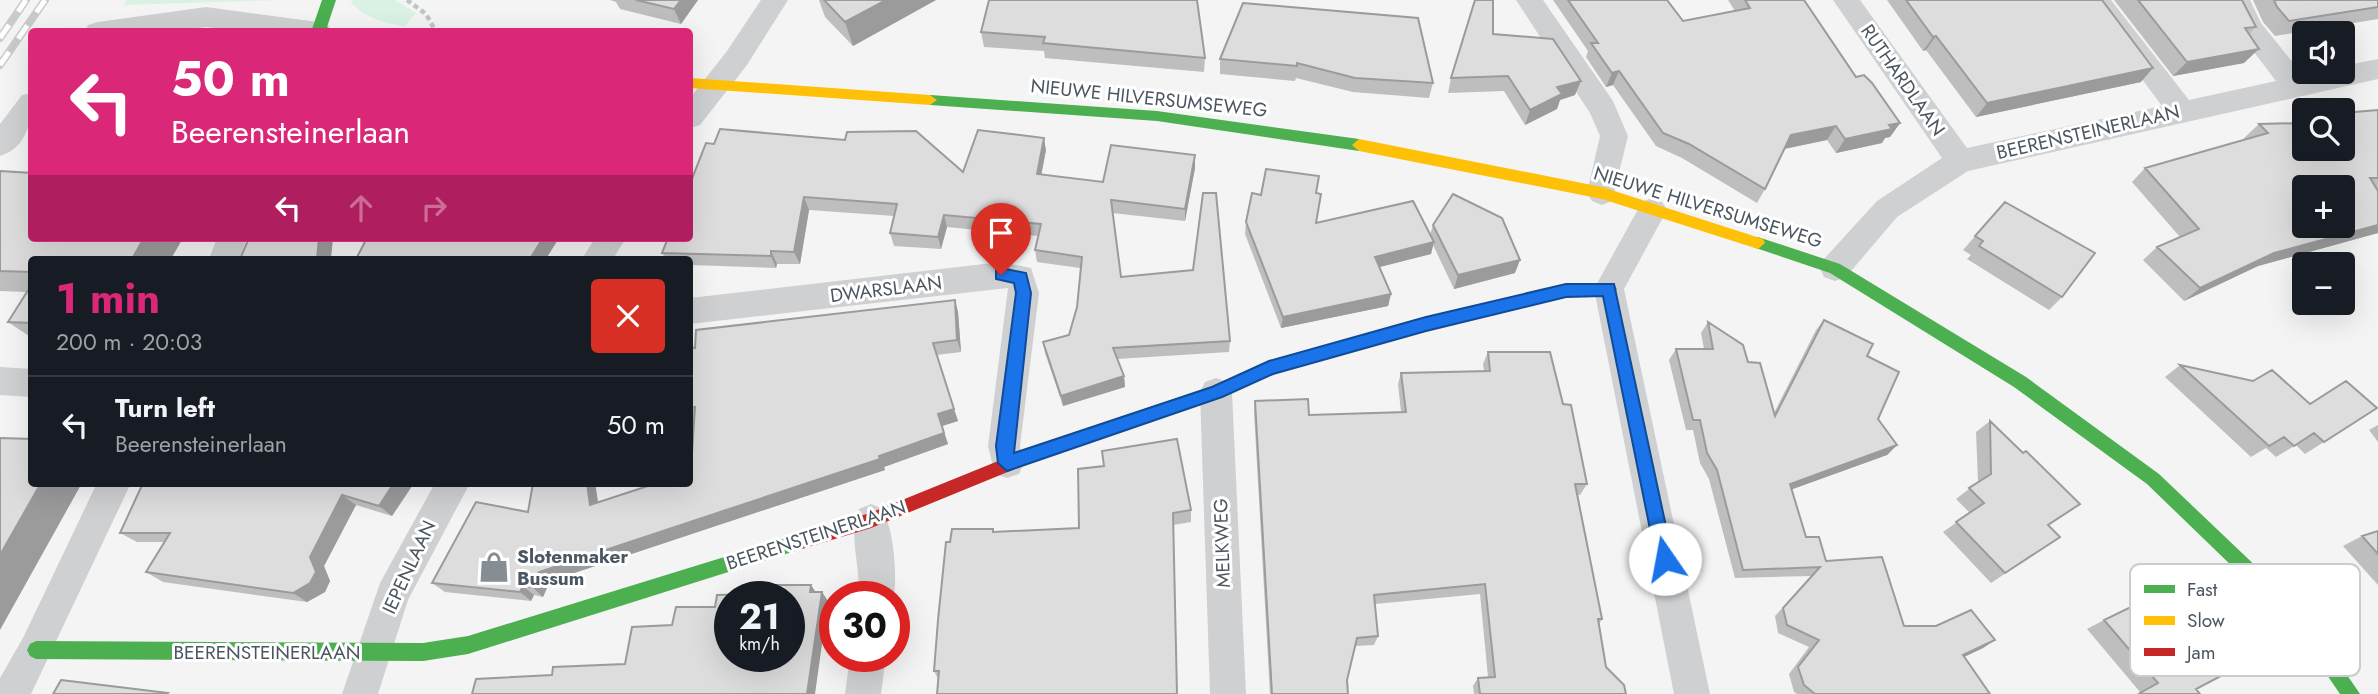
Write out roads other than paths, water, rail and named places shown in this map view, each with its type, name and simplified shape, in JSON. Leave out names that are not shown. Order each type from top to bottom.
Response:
[{"type":"street","points":[[322,28],[328,0]]},
{"type":"street","points":[[693,109],[702,84],[775,0]]},
{"type":"street","points":[[1529,0],[1607,118],[1614,136],[1602,193]]},
{"type":"street","name":"RUTHARDLAAN","points":[[1846,0],[1960,161]]},
{"type":"street","points":[[2096,0],[2182,111]]},
{"type":"street","points":[[2237,0],[2250,28],[2296,86]]},
{"type":"street","points":[[110,28],[206,17],[296,28]]},
{"type":"street","name":"BEERENSTEINERLAAN","points":[[1835,268],[1887,209],[1960,161],[2378,69]]},
{"type":"street","name":"NIEUWE HILVERSUMSEWEG","points":[[702,84],[1157,116],[1365,146],[1602,193],[1835,268],[2020,382],[2153,479],[2241,564]]},
{"type":"street","points":[[0,145],[28,108]]},
{"type":"street","points":[[1652,210],[1609,289],[1692,694]]},
{"type":"street","name":"DWARSLAAN","points":[[693,311],[1001,275],[1020,277],[1024,293],[1004,446],[1007,463]]},
{"type":"street","name":"BEERENSTEINERLAAN","points":[[36,650],[423,652],[468,645],[870,520],[1007,463],[1216,392],[1269,368],[1426,324],[1566,290],[1609,289]]},
{"type":"street","points":[[0,381],[28,383]]},
{"type":"street","name":"MELKWEG","points":[[1216,392],[1228,694]]},
{"type":"street","points":[[10,694],[36,650],[112,487]]},
{"type":"street","name":"IEPENLAAN","points":[[359,694],[392,596],[451,487]]},
{"type":"street","points":[[870,520],[878,581]]},
{"type":"street","points":[[863,694],[866,672]]},
{"type":"street","name":"NIEUWE HILVERSUMSEWEG","points":[[2338,676],[2351,694]]},
{"type":"railway","points":[[0,38],[26,0]]},
{"type":"railway","points":[[0,65],[45,0]]},
{"type":"place","name":"Slotenmaker Bussum","points":[[494,567]]}]
